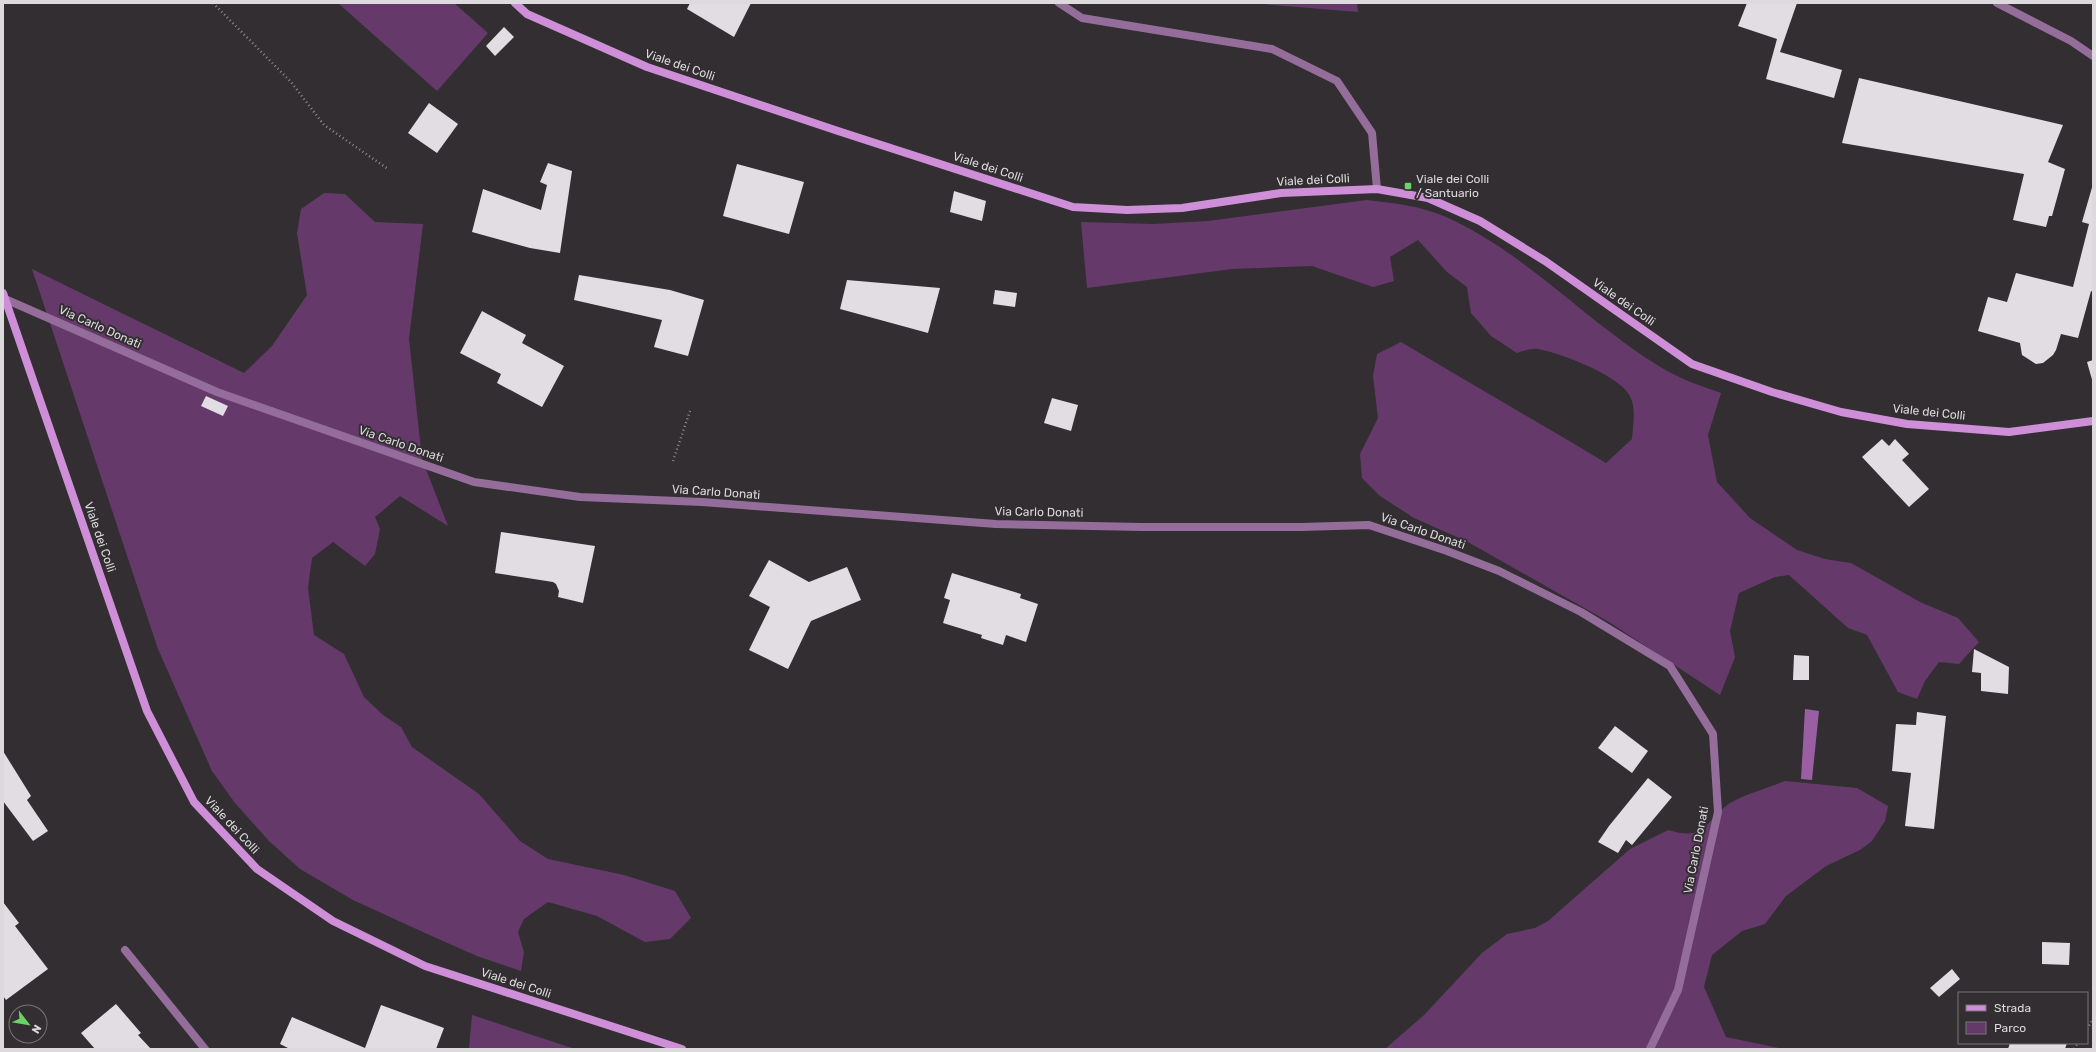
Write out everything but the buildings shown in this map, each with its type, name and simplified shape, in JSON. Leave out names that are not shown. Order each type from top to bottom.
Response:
[{"type":"street","name":"Viale dei Colli","points":[[515,3],[527,14],[647,67],[1073,207],[1127,210],[1182,208],[1281,193],[1376,189],[1428,198],[1480,220],[1545,261],[1692,364],[1772,392],[1841,412],[1907,424],[2009,432],[2093,421]]},
{"type":"street","points":[[1060,3],[1082,18],[1272,49],[1337,81],[1372,134],[1376,189]]},
{"type":"street","points":[[1997,3],[2071,41],[2093,56]]},
{"type":"street","name":"Viale dei Colli","points":[[4,296],[147,711],[194,802],[257,869],[333,921],[426,966],[682,1049]]},
{"type":"street","name":"Via Carlo Donati","points":[[4,296],[217,392],[474,482],[580,497],[702,502],[996,524],[1142,527],[1301,527],[1370,525],[1447,551],[1499,572],[1581,612],[1670,666],[1713,734],[1718,812],[1678,990],[1650,1049]]},
{"type":"street","points":[[125,950],[205,1049]]},
{"type":"path","points":[[213,3],[291,82],[324,126],[388,169]]},
{"type":"path","points":[[673,461],[691,408]]},
{"type":"green space","points":[[338,3],[454,3],[488,33],[437,91]]},
{"type":"green space","points":[[1250,3],[1357,3],[1358,12]]},
{"type":"green space","points":[[324,193],[345,194],[375,222],[423,224],[409,339],[422,459],[448,526],[400,496],[375,517],[380,529],[375,554],[365,566],[333,542],[312,558],[308,588],[314,635],[344,654],[364,697],[383,715],[401,727],[412,747],[479,794],[520,841],[548,859],[624,875],[675,891],[691,918],[670,939],[645,942],[597,916],[548,902],[524,919],[518,932],[524,952],[521,971],[477,956],[353,900],[300,869],[269,841],[235,803],[212,771],[158,649],[32,269],[244,373],[272,346],[307,295],[297,233],[301,209]]},
{"type":"green space","points":[[1367,200],[1397,204],[1437,213],[1477,233],[1506,251],[1644,356],[1679,377],[1721,393],[1708,435],[1717,482],[1750,518],[1797,550],[1825,559],[1851,563],[1920,602],[1958,618],[1979,642],[1959,664],[1939,662],[1925,681],[1917,699],[1898,692],[1867,635],[1848,628],[1789,575],[1775,577],[1739,593],[1730,631],[1735,657],[1720,695],[1609,622],[1468,542],[1414,518],[1380,496],[1362,478],[1360,454],[1378,418],[1373,376],[1377,354],[1401,342],[1606,463],[1632,439],[1634,415],[1633,404],[1628,393],[1621,386],[1612,379],[1587,365],[1548,351],[1538,349],[1530,349],[1517,353],[1491,336],[1471,313],[1467,287],[1447,272],[1418,240],[1390,257],[1394,281],[1373,287],[1312,266],[1232,269],[1087,288],[1081,222],[1153,224],[1208,221]]},
{"type":"green space","points":[[1785,781],[1857,788],[1888,806],[1885,821],[1872,841],[1860,850],[1826,866],[1786,896],[1765,924],[1742,931],[1712,955],[1704,987],[1726,1037],[1783,1049],[1385,1049],[1424,1015],[1482,953],[1507,934],[1535,928],[1548,921],[1630,849],[1668,830],[1681,833],[1698,831],[1704,828],[1721,810],[1735,800]]},
{"type":"green space","points":[[472,1015],[575,1049],[469,1049]]},
{"type":"shaded area","points":[[1805,709],[1819,711],[1812,780],[1801,779]]},
{"type":"place","name":"Viale dei Colli / Santuario","points":[[1408,186]]}]
